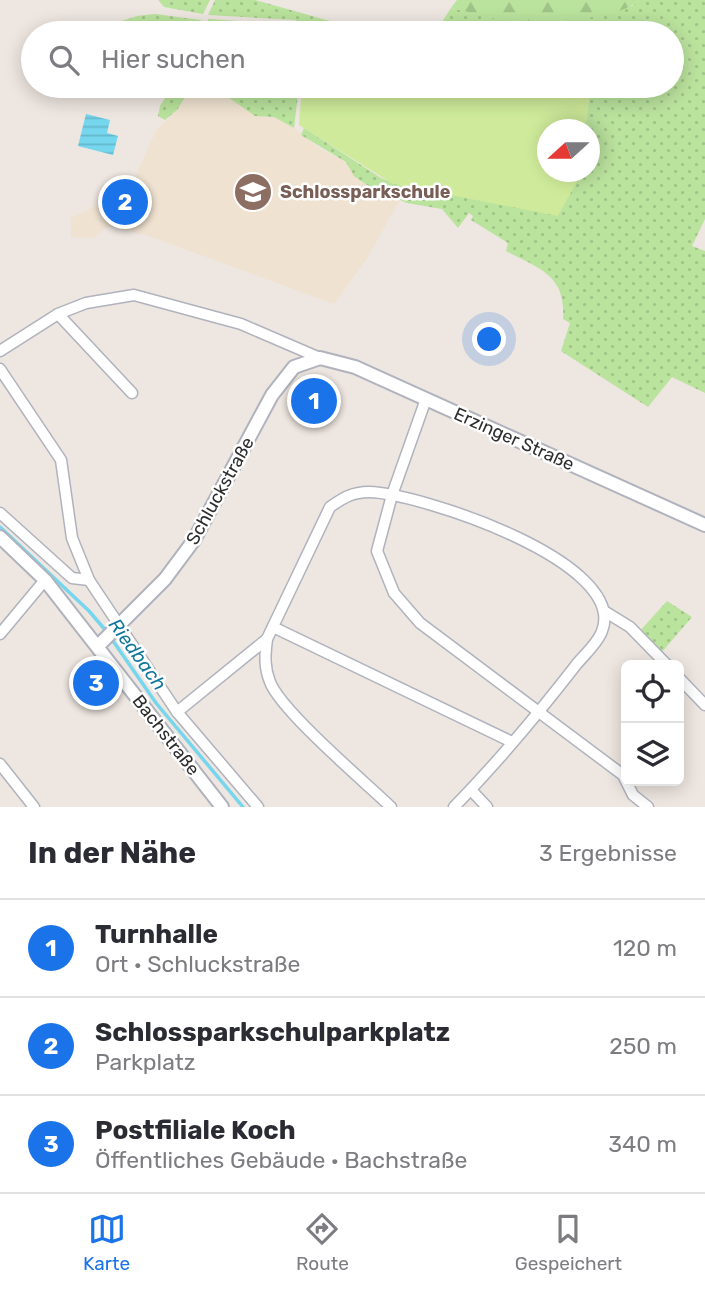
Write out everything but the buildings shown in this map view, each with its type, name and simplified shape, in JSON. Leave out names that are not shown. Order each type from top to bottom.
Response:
[{"type":"street","points":[[0,351],[58,314],[86,303],[134,295],[241,324],[320,358]]},
{"type":"street","points":[[58,314],[132,393]]},
{"type":"street","name":"Erzinger Straße","points":[[320,358],[355,368],[705,525]]},
{"type":"street","name":"Schluckstraße","points":[[101,643],[165,579],[194,540],[272,395],[294,367],[320,358]]},
{"type":"street","name":"Bachstraße","points":[[0,369],[61,460],[72,538],[89,580],[115,628],[177,712],[258,807]]},
{"type":"street","points":[[426,400],[392,495],[377,551],[394,593],[420,623],[623,775],[633,795],[648,807]]},
{"type":"street","points":[[391,807],[285,705],[270,685],[264,663],[267,639],[330,507],[348,494],[369,492],[392,495],[477,519],[573,568],[595,590],[604,611],[602,631],[539,712],[454,807]]},
{"type":"street","points":[[0,513],[72,578],[89,580]]},
{"type":"street","name":"Bachstraße","points":[[0,537],[45,580],[101,643],[222,807]]},
{"type":"street","points":[[0,634],[45,580]]},
{"type":"street","points":[[604,611],[630,627],[662,660]]},
{"type":"street","points":[[273,627],[512,742]]},
{"type":"street","points":[[177,712],[267,639]]},
{"type":"street","points":[[684,682],[705,705]]},
{"type":"street","points":[[0,764],[34,807]]},
{"type":"street","points":[[471,790],[487,807]]},
{"type":"shaded area","name":"Schlossparkschule","points":[[184,98],[229,98],[255,116],[274,117],[294,128],[319,148],[346,162],[354,176],[367,185],[400,200],[367,258],[334,304],[152,237],[115,227],[107,227],[93,238],[71,237],[71,218],[137,185],[134,180],[156,131],[177,110]]},
{"type":"green space","points":[[158,0],[210,0],[203,14],[164,7]]},
{"type":"green space","points":[[215,0],[255,0],[330,21],[296,21],[208,15]]},
{"type":"green space","points":[[457,0],[639,0],[629,7],[599,16],[508,21],[451,8]]},
{"type":"green space","points":[[639,0],[705,0],[705,219],[692,246],[705,251],[705,393],[672,377],[648,407],[561,351],[570,323],[563,319],[560,292],[548,275],[506,251],[508,243],[471,220],[473,216],[469,213],[458,228],[442,209],[407,203],[367,185],[354,176],[346,162],[301,135],[304,128],[381,178],[409,189],[537,179],[537,182],[600,182],[600,119],[586,119],[589,98],[684,98],[684,21],[514,21],[632,6]]},
{"type":"green space","points":[[451,8],[514,21],[443,21]]},
{"type":"green space","points":[[155,14],[201,20],[122,21]]},
{"type":"green space","points":[[165,98],[184,98],[177,110],[165,120],[158,116]]},
{"type":"green space","points":[[229,98],[298,98],[294,128],[274,117],[255,116]]},
{"type":"green space","points":[[301,98],[589,98],[586,119],[537,119],[537,182],[577,182],[558,216],[393,184],[299,125]]},
{"type":"green space","points":[[667,601],[692,617],[661,653],[639,632]]},
{"type":"water","points":[[86,114],[110,120],[107,133],[118,136],[113,155],[78,146]]},
{"type":"waterway","name":"Riedbach","points":[[0,527],[89,611],[107,632]]},
{"type":"waterway","name":"Riedbach","points":[[111,638],[156,703],[243,807]]},
{"type":"place","name":"Schlossparkschule","points":[[253,192]]},
{"type":"place","name":"Schlossparkschulparkplatz","points":[[125,202]]},
{"type":"place","name":"Turnhalle","points":[[314,401]]},
{"type":"place","name":"Postfiliale Koch","points":[[96,683]]}]
